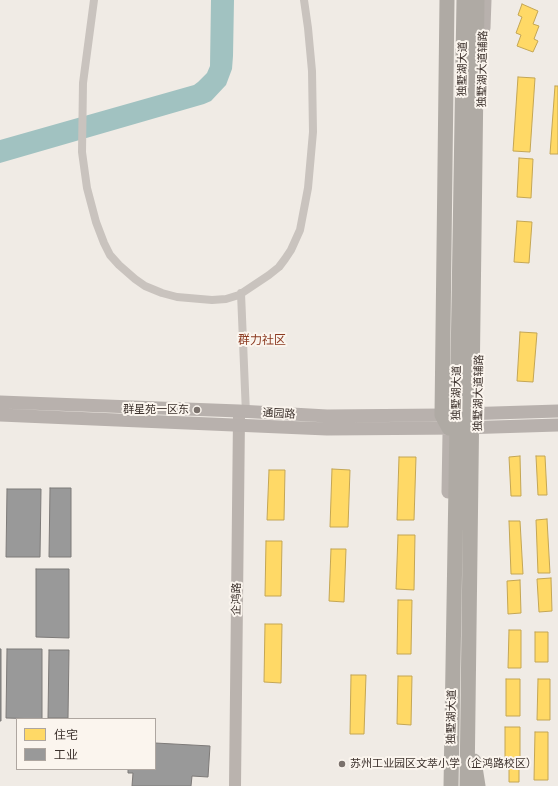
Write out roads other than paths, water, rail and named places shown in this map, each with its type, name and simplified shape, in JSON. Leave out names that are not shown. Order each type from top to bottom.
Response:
[{"type":"highway","points":[[447,0],[447,259],[443,283],[453,420]]},
{"type":"highway","name":"独墅湖大道","points":[[451,786],[464,0]]},
{"type":"highway","name":"独墅湖大道","points":[[467,786],[477,0]]},
{"type":"highway","points":[[443,283],[451,301]]},
{"type":"highway","points":[[468,726],[478,786]]},
{"type":"main road","points":[[444,786],[453,420],[451,301],[447,259],[453,0]]},
{"type":"main road","name":"独墅湖大道辅路","points":[[473,786],[485,0]]},
{"type":"main road","points":[[447,259],[463,282],[453,420]]},
{"type":"main road","name":"通园路","points":[[0,402],[453,420],[478,428],[558,425]]},
{"type":"main road","name":"通园路","points":[[0,415],[327,429],[453,420],[478,414],[558,411]]},
{"type":"street","points":[[94,0],[86,59],[82,112],[82,143],[87,188],[96,222],[107,249],[119,265],[145,286],[171,296],[212,300],[226,299],[242,293],[262,281],[279,267],[298,235],[305,207],[311,167],[313,121],[312,72],[304,0]]},
{"type":"street","points":[[242,293],[243,412]]},
{"type":"street","name":"企鸿路","points":[[234,786],[243,412]]},
{"type":"water","points":[[211,0],[234,0],[232,69],[226,85],[211,101],[0,163],[0,140],[194,85],[198,82],[207,73],[210,66]]},
{"type":"place","name":"群星苑一区东","points":[[197,410]]},
{"type":"place","name":"苏州工业园区文萃小学（企鸿路校区）","points":[[342,764]]},
{"type":"district","name":"群力社区","points":[[262,341]]}]
